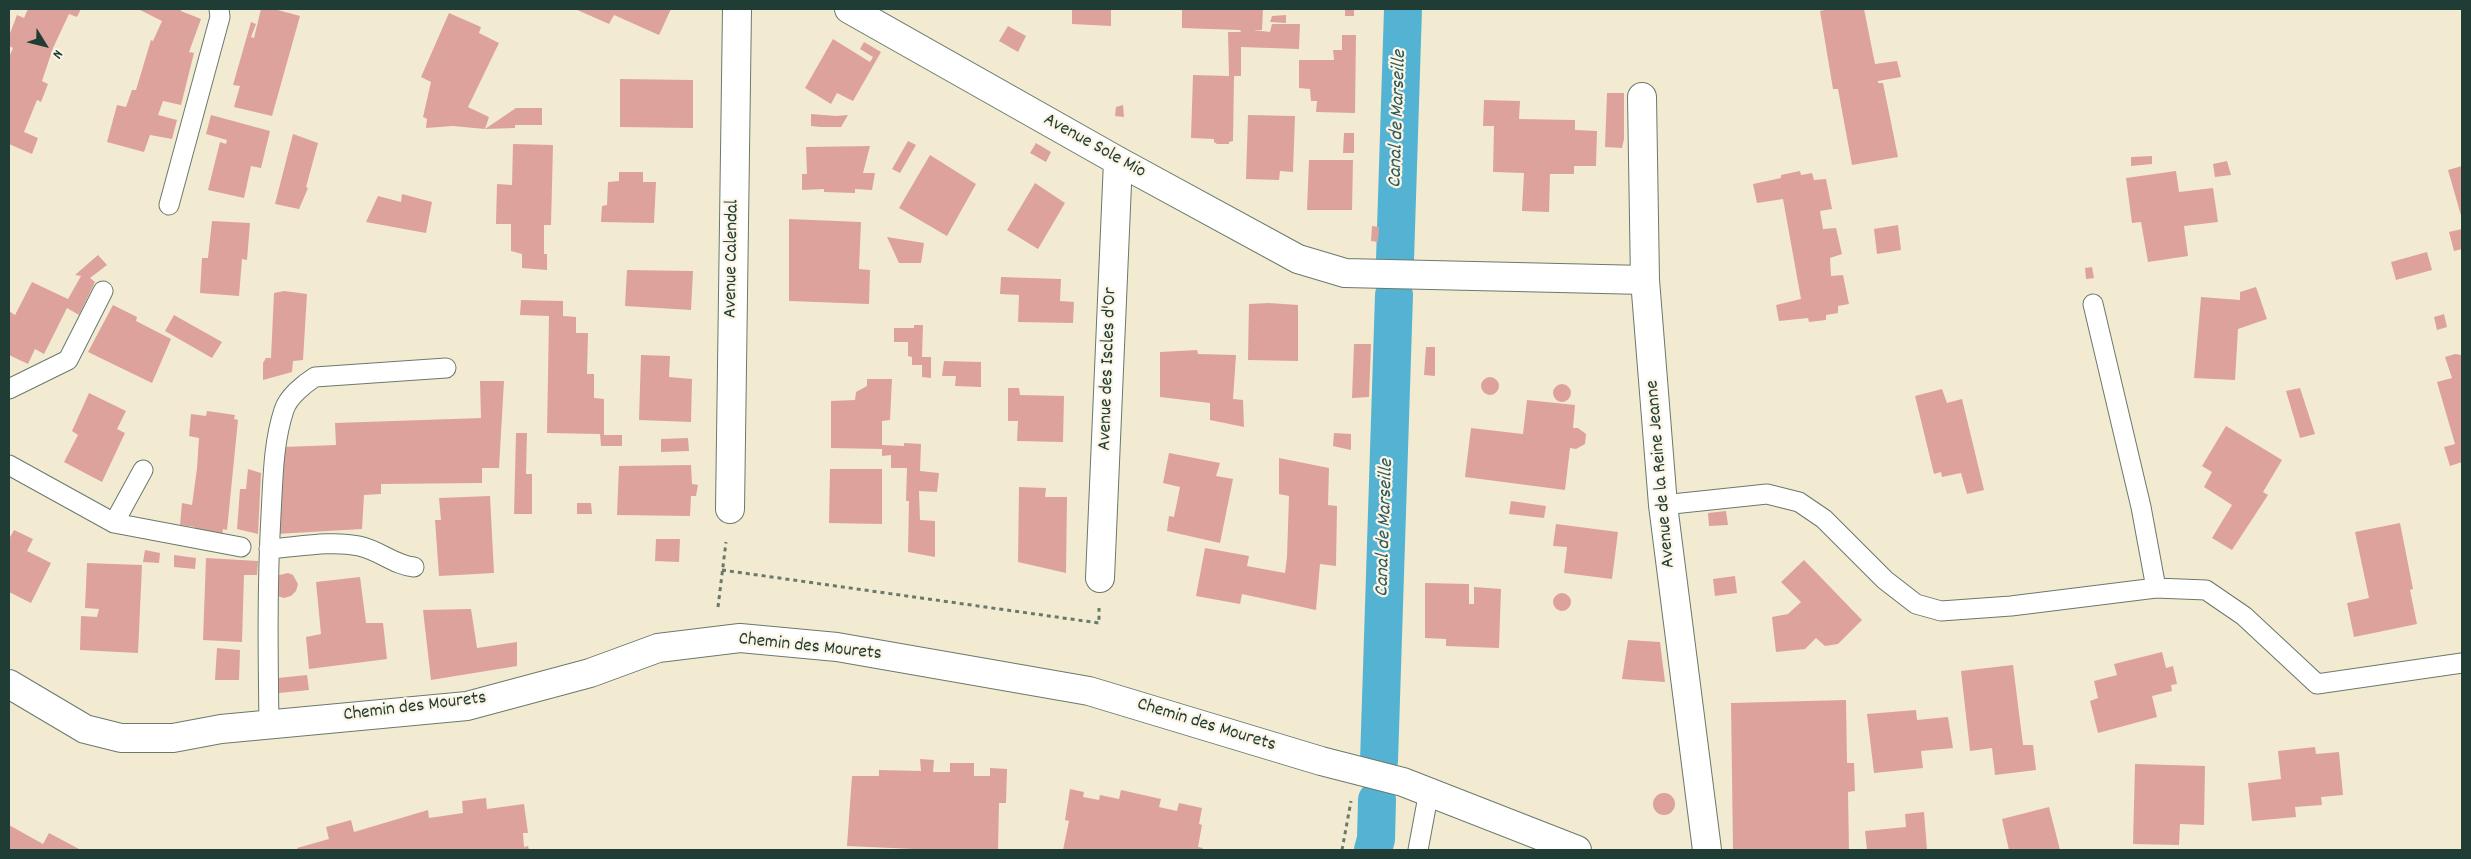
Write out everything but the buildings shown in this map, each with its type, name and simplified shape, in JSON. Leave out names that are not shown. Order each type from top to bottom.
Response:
[{"type":"street","name":"Avenue Calendal","points":[[730,509],[737,9]]},
{"type":"street","name":"Avenue Sole Mio","points":[[849,9],[1118,161],[1298,259],[1345,273],[1645,280]]},
{"type":"street","name":"Avenue de la Reine Jeanne","points":[[1642,96],[1645,280],[1663,505],[1707,850]]},
{"type":"street","name":"Avenue des Iscles d'Or","points":[[1100,578],[1118,161]]},
{"type":"street","name":"Chemin des Mourets","points":[[9,684],[85,729],[121,738],[173,738],[221,729],[467,706],[590,673],[658,648],[740,638],[837,647],[1089,690],[1346,768],[1403,782],[1577,850]]},
{"type":"lane","points":[[169,205],[220,17],[219,9]]},
{"type":"lane","points":[[9,388],[68,360],[103,292]]},
{"type":"lane","points":[[2093,304],[2140,507],[2156,588]]},
{"type":"lane","points":[[269,725],[267,594],[269,549],[274,455],[284,407],[302,386],[315,377],[446,368]]},
{"type":"lane","points":[[9,465],[114,523],[241,547]]},
{"type":"lane","points":[[114,523],[143,470]]},
{"type":"lane","points":[[1663,505],[1767,494],[1799,502],[1824,519],[1885,580],[1908,598],[1916,604],[1941,610],[2011,606],[2156,588],[2206,590],[2244,616],[2317,684],[2462,663]]},
{"type":"lane","points":[[269,549],[341,544],[360,546],[404,566],[414,567]]},
{"type":"lane","points":[[1418,850],[1428,791]]},
{"type":"path","points":[[717,641],[722,570],[730,509]]},
{"type":"path","points":[[722,570],[1099,623],[1100,578]]},
{"type":"path","points":[[1342,850],[1346,768]]},
{"type":"waterway","name":"Canal de Marseille","points":[[1395,260],[1403,9]]},
{"type":"waterway","name":"Canal de Marseille","points":[[1379,761],[1394,295]]},
{"type":"waterway","name":"Canal de Marseille","points":[[1373,850],[1376,839],[1377,800]]}]
